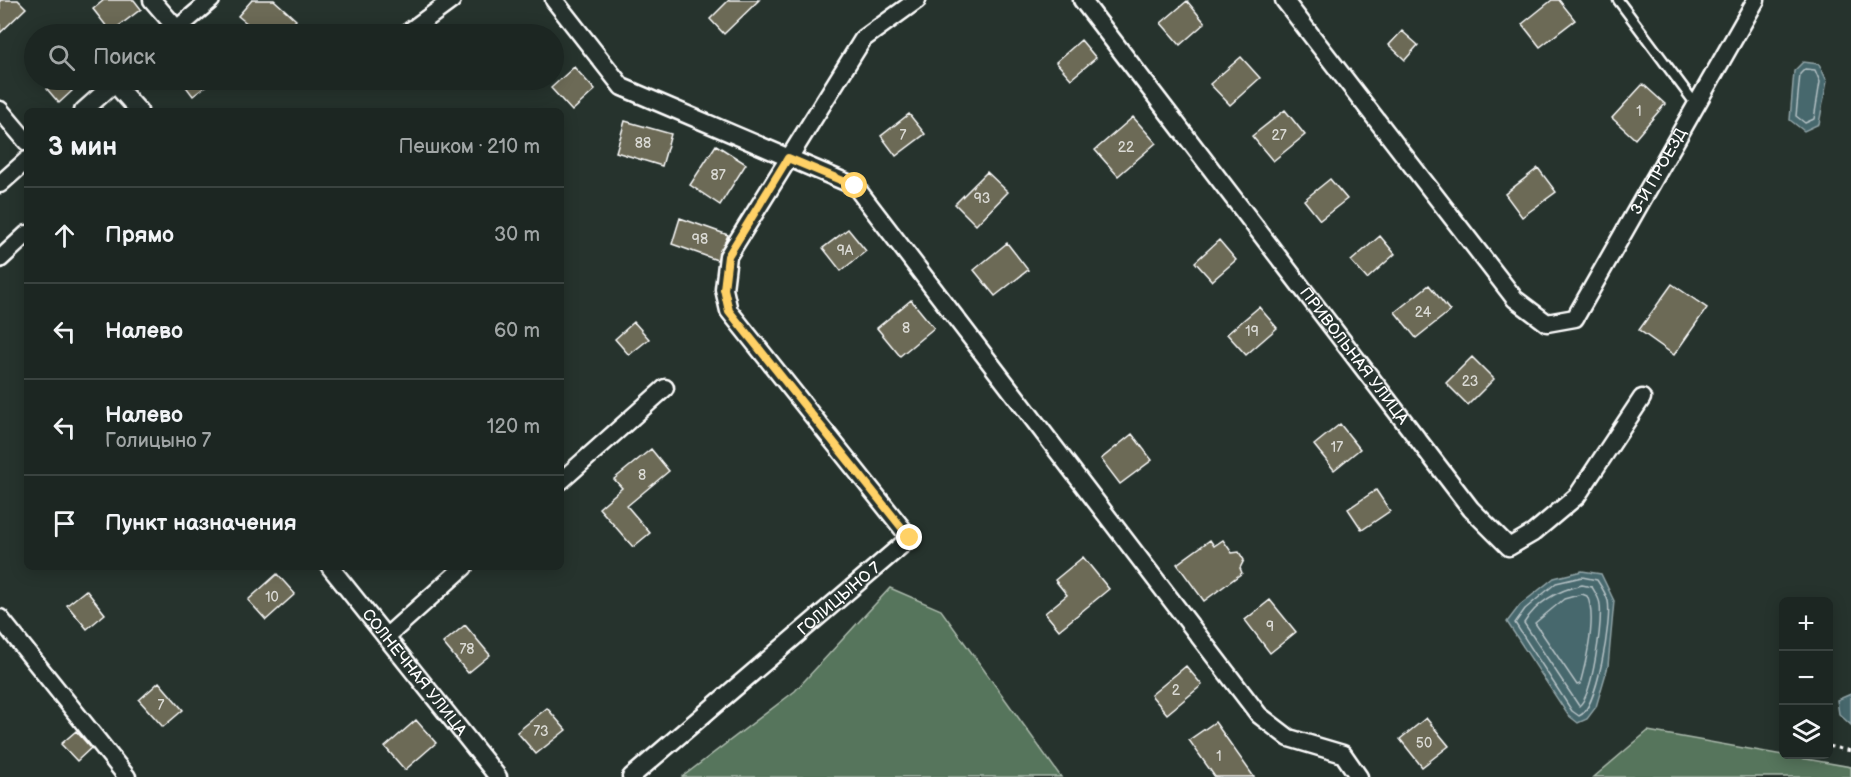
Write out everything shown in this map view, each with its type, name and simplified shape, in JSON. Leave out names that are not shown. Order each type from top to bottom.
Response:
[{"type":"street","points":[[152,0],[168,24]]},
{"type":"street","points":[[183,24],[211,0]]},
{"type":"street","points":[[420,24],[452,0]]},
{"type":"street","points":[[554,0],[622,87],[855,186],[1259,715],[1288,738],[1343,754],[1359,777]]},
{"type":"street","points":[[788,158],[863,39],[917,0]]},
{"type":"street","name":"ПРИВОЛЬНАЯ УЛИЦА","points":[[1082,0],[1471,509],[1509,547],[1533,533],[1577,496],[1642,398]]},
{"type":"street","name":"3-Й ПРОЕЗД","points":[[1284,0],[1515,299],[1546,323],[1575,318],[1698,107],[1756,0]]},
{"type":"street","points":[[86,108],[106,90]]},
{"type":"street","points":[[123,90],[137,108]]},
{"type":"street","points":[[0,110],[24,138]]},
{"type":"street","name":"ГОЛИЦЫНО 7","points":[[631,777],[910,538],[729,311],[724,289],[728,256],[788,158]]},
{"type":"street","points":[[0,184],[24,163]]},
{"type":"street","points":[[0,259],[24,237]]},
{"type":"street","points":[[564,478],[665,388]]},
{"type":"street","name":"СОЛНЕЧНАЯ УЛИЦА","points":[[332,570],[498,777]]},
{"type":"street","points":[[386,637],[461,570]]},
{"type":"street","points":[[0,618],[128,777]]},
{"type":"lane","points":[[1618,0],[1698,107]]},
{"type":"path","points":[[1833,747],[1851,751]]},
{"type":"green space","points":[[890,588],[941,610],[1061,777],[682,777],[795,691]]},
{"type":"green space","points":[[1648,731],[1779,754],[1779,759],[1806,759],[1851,767],[1851,777],[1594,777]]},
{"type":"water","points":[[1803,62],[1819,64],[1827,81],[1819,124],[1804,131],[1790,120],[1794,71]]},
{"type":"water","points":[[1582,571],[1601,574],[1614,601],[1608,666],[1596,707],[1587,719],[1578,723],[1568,715],[1507,622],[1520,605],[1554,578]]},
{"type":"water","points":[[1851,694],[1851,725],[1839,714],[1837,700]]},
{"type":"building","points":[[0,0],[18,0],[26,8],[0,33]]},
{"type":"building","points":[[104,0],[134,0],[141,9],[121,24],[105,24],[93,9]]},
{"type":"building","points":[[252,0],[274,0],[296,20],[293,24],[248,24],[238,16]]},
{"type":"building","points":[[729,0],[759,0],[724,34],[710,19]]},
{"type":"building","points":[[1552,0],[1559,0],[1575,20],[1540,47],[1522,24]]},
{"type":"building","points":[[1187,1],[1205,23],[1180,45],[1161,23]]},
{"type":"building","points":[[1402,31],[1418,45],[1405,60],[1389,45]]},
{"type":"building","points":[[1081,40],[1096,58],[1071,79],[1056,62]]},
{"type":"building","points":[[1241,57],[1260,78],[1230,105],[1210,84]]},
{"type":"building","points":[[574,67],[595,90],[572,111],[553,90],[564,90],[564,76]]},
{"type":"building","points":[[1643,84],[1665,104],[1635,139],[1612,118]]},
{"type":"building","points":[[48,90],[71,90],[72,91],[59,103]]},
{"type":"building","points":[[188,90],[201,90],[193,96]]},
{"type":"building","points":[[1285,110],[1305,135],[1273,161],[1252,136]]},
{"type":"building","points":[[909,114],[925,134],[896,156],[881,136]]},
{"type":"building","points":[[1133,117],[1156,143],[1118,176],[1095,150]]},
{"type":"building","points":[[625,121],[671,134],[662,166],[616,152]]},
{"type":"building","points":[[716,145],[746,164],[720,205],[690,185]]},
{"type":"building","points":[[1538,168],[1556,192],[1522,217],[1505,194]]},
{"type":"building","points":[[987,172],[1008,192],[976,225],[955,204]]},
{"type":"building","points":[[1330,179],[1347,199],[1320,220],[1304,200]]},
{"type":"building","points":[[680,218],[728,235],[717,260],[672,244]]},
{"type":"building","points":[[848,229],[866,251],[841,271],[823,248]]},
{"type":"building","points":[[1380,236],[1395,254],[1367,279],[1351,261]]},
{"type":"building","points":[[1219,240],[1236,260],[1212,281],[1195,262]]},
{"type":"building","points":[[1007,243],[1028,270],[995,296],[974,270]]},
{"type":"building","points":[[1672,284],[1707,308],[1674,355],[1639,330]]},
{"type":"building","points":[[1429,285],[1450,311],[1416,338],[1395,312]]},
{"type":"building","points":[[911,300],[934,328],[900,356],[877,328]]},
{"type":"building","points":[[1259,307],[1277,328],[1246,355],[1227,334]]},
{"type":"building","points":[[634,322],[649,339],[629,355],[615,339]]},
{"type":"building","points":[[1472,357],[1494,379],[1468,405],[1446,383]]},
{"type":"building","points":[[1340,424],[1360,449],[1334,470],[1314,445]]},
{"type":"building","points":[[1132,434],[1152,460],[1120,484],[1101,459]]},
{"type":"building","points":[[651,449],[669,471],[627,506],[650,533],[633,547],[599,508],[622,488],[614,479]]},
{"type":"building","points":[[1376,490],[1390,511],[1362,530],[1348,509]]},
{"type":"building","points":[[1210,540],[1214,546],[1223,540],[1232,553],[1239,552],[1244,560],[1240,568],[1242,573],[1204,601],[1177,564]]},
{"type":"building","points":[[1083,557],[1109,589],[1059,630],[1045,613],[1067,595],[1055,580]]},
{"type":"building","points":[[277,574],[295,594],[266,620],[248,600]]},
{"type":"building","points":[[86,590],[105,614],[87,629],[67,605]]},
{"type":"building","points":[[1270,600],[1296,632],[1270,653],[1245,620]]},
{"type":"building","points":[[465,625],[490,655],[468,673],[443,643]]},
{"type":"building","points":[[1186,666],[1202,685],[1167,714],[1151,695]]},
{"type":"building","points":[[159,682],[183,710],[163,727],[139,700]]},
{"type":"building","points":[[547,708],[566,730],[536,754],[517,732]]},
{"type":"building","points":[[1426,718],[1449,746],[1422,767],[1400,739]]},
{"type":"building","points":[[416,720],[436,743],[405,770],[385,747]]},
{"type":"building","points":[[1215,722],[1254,777],[1215,777],[1189,740]]},
{"type":"building","points":[[76,731],[91,748],[77,761],[61,744]]},
{"type":"route","points":[[855,186],[788,158],[728,256],[724,289],[729,311],[910,538]]}]
